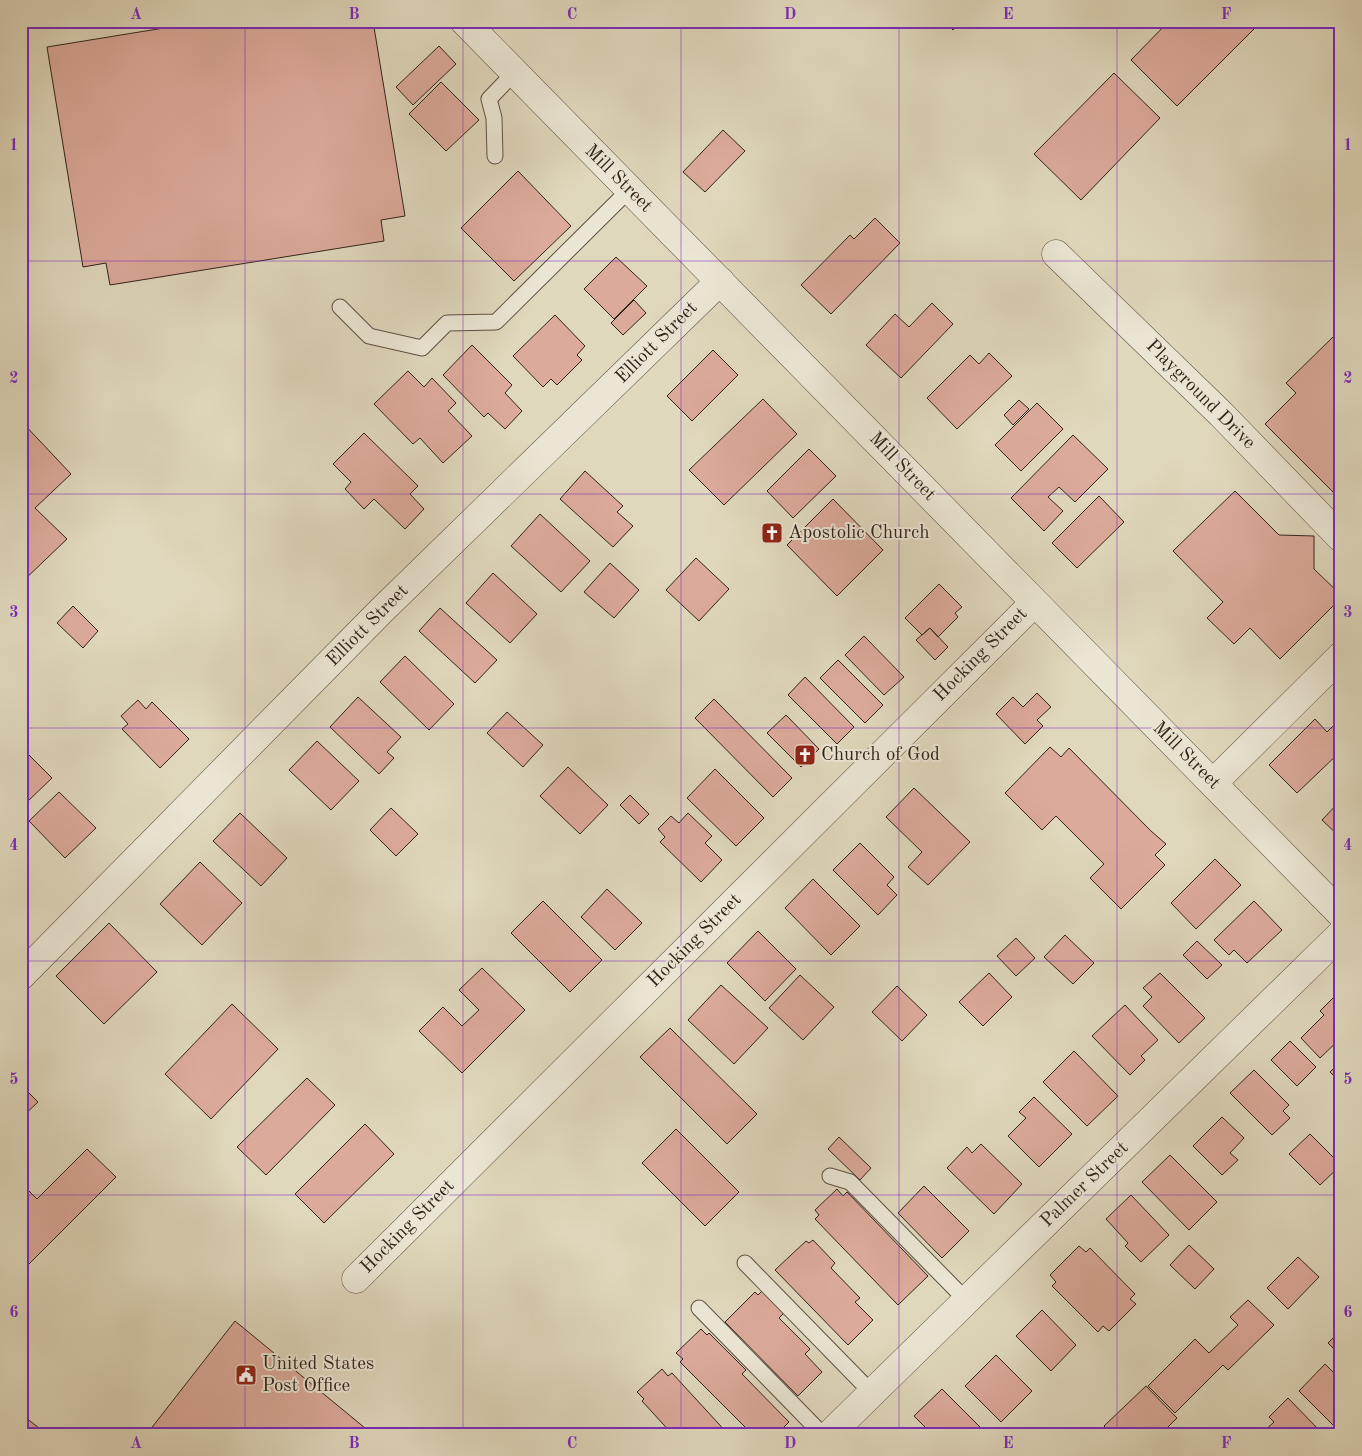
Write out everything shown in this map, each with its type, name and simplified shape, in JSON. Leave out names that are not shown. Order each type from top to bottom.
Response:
[{"type":"street","name":"Mill Street","points":[[464,21],[1341,914]]},
{"type":"street","name":"Playground Drive","points":[[1056,254],[1221,414],[1341,538]]},
{"type":"street","name":"Elliott Street","points":[[24,967],[382,610],[720,280]]},
{"type":"street","name":"Hocking Street","points":[[356,1280],[1034,603]]},
{"type":"street","points":[[1213,783],[1338,664]]},
{"type":"street","name":"Palmer Street","points":[[829,1435],[1341,934]]},
{"type":"lane","points":[[495,156],[494,118],[489,99],[514,73]]},
{"type":"lane","points":[[340,306],[369,336],[422,348],[447,324],[496,322],[629,190]]},
{"type":"lane","points":[[830,1176],[850,1182],[967,1301]]},
{"type":"lane","points":[[745,1263],[872,1393]]},
{"type":"lane","points":[[699,1308],[823,1435]]},
{"type":"building","points":[[207,21],[373,21],[405,216],[381,220],[384,241],[110,285],[106,263],[83,267],[47,47]]},
{"type":"building","points":[[944,21],[962,21],[953,30]]},
{"type":"building","points":[[1169,21],[1246,21],[1254,29],[1177,106],[1131,60]]},
{"type":"building","points":[[439,46],[456,64],[413,105],[396,87]]},
{"type":"building","points":[[1114,73],[1160,118],[1081,200],[1034,154]]},
{"type":"building","points":[[441,82],[479,120],[446,151],[409,114]]},
{"type":"building","points":[[723,130],[745,151],[705,192],[683,172]]},
{"type":"building","points":[[518,171],[571,226],[514,281],[461,228]]},
{"type":"building","points":[[875,218],[900,243],[831,314],[801,285],[850,235],[854,239]]},
{"type":"building","points":[[616,257],[647,286],[614,319],[584,289]]},
{"type":"building","points":[[634,300],[646,313],[623,335],[611,323]]},
{"type":"building","points":[[932,303],[953,324],[901,378],[866,345],[895,314],[909,327]]},
{"type":"building","points":[[555,315],[585,346],[577,355],[582,360],[557,385],[551,379],[543,387],[513,356]]},
{"type":"building","points":[[1334,336],[1341,343],[1341,500],[1265,424],[1296,393],[1286,383]]},
{"type":"building","points":[[472,345],[512,385],[505,393],[522,411],[505,429],[488,413],[484,417],[443,375]]},
{"type":"building","points":[[713,350],[738,375],[692,421],[667,396]]},
{"type":"building","points":[[989,353],[1012,376],[957,429],[927,398],[970,355],[979,364]]},
{"type":"building","points":[[408,371],[424,387],[432,378],[456,403],[448,411],[472,436],[443,463],[420,438],[413,444],[374,404]]},
{"type":"building","points":[[763,399],[797,434],[724,505],[689,470]]},
{"type":"building","points":[[1019,400],[1029,409],[1013,425],[1004,415]]},
{"type":"building","points":[[1037,403],[1063,429],[1021,471],[995,445]]},
{"type":"building","points":[[21,421],[71,474],[35,508],[67,539],[21,583]]},
{"type":"building","points":[[364,433],[418,486],[410,494],[424,509],[405,529],[374,499],[364,509],[345,489],[351,482],[333,464]]},
{"type":"building","points":[[1073,435],[1108,469],[1075,502],[1059,487],[1048,497],[1063,511],[1044,531],[1011,498]]},
{"type":"building","points":[[809,449],[836,476],[793,518],[767,491]]},
{"type":"building","points":[[585,471],[623,506],[617,512],[633,526],[613,547],[560,499]]},
{"type":"building","points":[[1235,491],[1279,535],[1314,536],[1314,569],[1341,595],[1341,598],[1280,659],[1250,628],[1234,644],[1207,618],[1223,602],[1173,551]]},
{"type":"building","points":[[1099,496],[1124,522],[1077,568],[1052,543]]},
{"type":"building","points":[[833,499],[883,550],[837,596],[787,545]]},
{"type":"building","points":[[540,514],[590,561],[561,592],[511,546]]},
{"type":"building","points":[[696,558],[729,589],[699,621],[666,590]]},
{"type":"building","points":[[610,563],[639,590],[614,618],[584,592]]},
{"type":"building","points":[[493,573],[537,614],[510,643],[466,603]]},
{"type":"building","points":[[939,584],[962,607],[955,613],[958,617],[938,637],[930,628],[922,635],[905,618]]},
{"type":"building","points":[[73,606],[98,631],[83,648],[57,623]]},
{"type":"building","points":[[440,608],[497,660],[475,683],[419,631]]},
{"type":"building","points":[[930,628],[948,647],[935,660],[916,640]]},
{"type":"building","points":[[864,636],[904,677],[884,695],[845,655]]},
{"type":"building","points":[[405,656],[454,704],[429,730],[380,682]]},
{"type":"building","points":[[838,660],[883,705],[865,723],[820,678]]},
{"type":"building","points":[[805,677],[854,727],[837,744],[788,695]]},
{"type":"building","points":[[1037,693],[1051,707],[1037,720],[1043,726],[1025,744],[996,714],[1013,697],[1023,707]]},
{"type":"building","points":[[358,697],[401,737],[387,752],[394,758],[379,774],[330,727]]},
{"type":"building","points":[[714,699],[792,778],[773,797],[695,718]]},
{"type":"building","points":[[138,700],[146,709],[152,702],[189,739],[160,768],[122,729],[128,724],[121,716]]},
{"type":"building","points":[[507,712],[543,745],[523,767],[487,733]]},
{"type":"building","points":[[786,715],[819,749],[801,767],[767,733]]},
{"type":"building","points":[[1341,718],[1341,753],[1297,793],[1269,765],[1315,719],[1327,732]]},
{"type":"building","points":[[317,741],[359,781],[331,810],[289,770]]},
{"type":"building","points":[[21,747],[52,778],[26,803],[21,798]]},
{"type":"building","points":[[1050,747],[1061,757],[1069,748],[1166,844],[1155,855],[1165,865],[1121,909],[1090,878],[1104,864],[1056,816],[1042,830],[1005,793]]},
{"type":"building","points":[[568,767],[608,805],[580,834],[540,796]]},
{"type":"building","points":[[715,769],[764,818],[736,846],[687,798]]},
{"type":"building","points":[[914,788],[970,842],[928,885],[908,867],[922,852],[886,817]]},
{"type":"building","points":[[59,792],[96,828],[65,858],[29,821]]},
{"type":"building","points":[[630,795],[649,814],[639,824],[620,805]]},
{"type":"building","points":[[1341,800],[1341,838],[1322,820]]},
{"type":"building","points":[[391,808],[418,834],[396,856],[370,830]]},
{"type":"building","points":[[240,813],[287,858],[261,886],[213,841]]},
{"type":"building","points":[[688,813],[712,836],[705,843],[722,860],[701,882],[660,842],[665,837],[658,829],[671,816],[679,823]]},
{"type":"building","points":[[860,843],[894,877],[887,885],[897,895],[878,915],[833,870]]},
{"type":"building","points":[[1215,859],[1241,885],[1196,929],[1171,903]]},
{"type":"building","points":[[200,862],[242,903],[202,945],[160,904]]},
{"type":"building","points":[[813,879],[860,926],[831,955],[785,908]]},
{"type":"building","points":[[607,889],[642,923],[615,950],[581,917]]},
{"type":"building","points":[[543,901],[602,960],[570,992],[511,933]]},
{"type":"building","points":[[1254,901],[1282,930],[1247,963],[1234,950],[1229,955],[1214,940]]},
{"type":"building","points":[[109,923],[157,972],[104,1024],[56,976]]},
{"type":"building","points":[[758,931],[796,969],[765,1001],[727,963]]},
{"type":"building","points":[[1065,935],[1094,963],[1073,984],[1044,957]]},
{"type":"building","points":[[1016,938],[1035,958],[1016,976],[997,956]]},
{"type":"building","points":[[1197,941],[1222,965],[1207,979],[1183,955]]},
{"type":"building","points":[[482,968],[525,1010],[462,1073],[419,1031],[443,1007],[462,1026],[479,1010],[459,990]]},
{"type":"building","points":[[989,973],[1012,997],[983,1026],[959,1002]]},
{"type":"building","points":[[1160,973],[1205,1018],[1179,1043],[1143,1006],[1152,997],[1143,988]]},
{"type":"building","points":[[800,975],[834,1007],[803,1040],[769,1008]]},
{"type":"building","points":[[721,985],[768,1028],[734,1064],[688,1020]]},
{"type":"building","points":[[897,986],[927,1015],[902,1041],[872,1012]]},
{"type":"building","points":[[1341,990],[1341,1038],[1320,1058],[1301,1038],[1324,1015],[1320,1011]]},
{"type":"building","points":[[232,1004],[278,1049],[211,1119],[165,1074]]},
{"type":"building","points":[[1125,1005],[1158,1040],[1141,1056],[1145,1060],[1130,1075],[1092,1036]]},
{"type":"building","points":[[670,1028],[757,1114],[727,1144],[640,1057]]},
{"type":"building","points":[[1290,1041],[1316,1067],[1297,1086],[1271,1060]]},
{"type":"building","points":[[1074,1051],[1118,1096],[1087,1126],[1043,1082]]},
{"type":"building","points":[[1341,1061],[1341,1083],[1330,1072]]},
{"type":"building","points":[[1254,1070],[1289,1105],[1283,1111],[1290,1118],[1272,1135],[1230,1093]]},
{"type":"building","points":[[307,1078],[335,1105],[266,1175],[237,1147]]},
{"type":"building","points":[[21,1085],[38,1102],[21,1118]]},
{"type":"building","points":[[1034,1097],[1072,1134],[1039,1167],[1008,1136],[1026,1118],[1019,1112]]},
{"type":"building","points":[[1222,1117],[1244,1138],[1230,1153],[1238,1160],[1222,1175],[1193,1146]]},
{"type":"building","points":[[365,1124],[394,1154],[324,1223],[295,1194]]},
{"type":"building","points":[[676,1129],[739,1192],[705,1226],[642,1163]]},
{"type":"building","points":[[1310,1134],[1341,1165],[1320,1185],[1289,1154]]},
{"type":"building","points":[[839,1137],[871,1168],[860,1180],[828,1149]]},
{"type":"building","points":[[981,1144],[1022,1184],[994,1214],[947,1168],[967,1147],[972,1153]]},
{"type":"building","points":[[87,1149],[116,1177],[28,1265],[21,1258],[21,1183],[37,1199]]},
{"type":"building","points":[[1170,1155],[1217,1202],[1189,1230],[1142,1182]]},
{"type":"building","points":[[924,1186],[969,1231],[942,1258],[898,1213]]},
{"type":"building","points":[[837,1189],[843,1196],[847,1192],[928,1276],[898,1305],[815,1219],[819,1215],[815,1210]]},
{"type":"building","points":[[1131,1195],[1169,1235],[1141,1262],[1125,1246],[1128,1243],[1106,1219]]},
{"type":"building","points":[[813,1240],[835,1263],[831,1268],[860,1298],[855,1302],[873,1320],[848,1345],[775,1270],[806,1241],[809,1243]]},
{"type":"building","points":[[1189,1245],[1214,1269],[1195,1289],[1170,1265]]},
{"type":"building","points":[[1079,1246],[1086,1252],[1090,1248],[1135,1294],[1130,1299],[1136,1304],[1109,1331],[1103,1326],[1098,1332],[1052,1286],[1056,1282],[1050,1275]]},
{"type":"building","points":[[1298,1257],[1319,1277],[1288,1309],[1267,1288]]},
{"type":"building","points":[[762,1291],[784,1313],[779,1318],[810,1349],[805,1354],[822,1372],[798,1396],[725,1322],[755,1292],[758,1295]]},
{"type":"building","points":[[1248,1300],[1274,1325],[1228,1370],[1223,1365],[1175,1413],[1148,1386],[1195,1339],[1209,1353],[1238,1325],[1230,1317]]},
{"type":"building","points":[[1042,1310],[1076,1345],[1051,1371],[1016,1336]]},
{"type":"building","name":"United States Post Office","points":[[235,1321],[365,1428],[360,1435],[146,1435]]},
{"type":"building","points":[[701,1329],[707,1335],[709,1333],[746,1370],[742,1374],[789,1422],[776,1435],[753,1435],[680,1362],[683,1359],[676,1353]]},
{"type":"building","points":[[1341,1330],[1341,1356],[1328,1343]]},
{"type":"building","points":[[996,1355],[1032,1391],[1001,1422],[965,1386]]},
{"type":"building","points":[[1325,1364],[1341,1380],[1341,1425],[1337,1429],[1299,1391]]},
{"type":"building","points":[[662,1369],[668,1376],[672,1373],[729,1435],[673,1435],[642,1401],[644,1399],[637,1392]]},
{"type":"building","points":[[1146,1386],[1177,1418],[1160,1435],[1113,1435],[1104,1426]]},
{"type":"building","points":[[942,1389],[988,1435],[933,1435],[914,1416]]},
{"type":"building","points":[[1288,1398],[1322,1433],[1321,1435],[1264,1435],[1262,1433],[1274,1422],[1269,1417]]},
{"type":"building","points":[[21,1414],[48,1435],[21,1435]]},
{"type":"place","name":"Apostolic Church","points":[[772,533]]},
{"type":"place","name":"Church of God","points":[[805,755]]},
{"type":"place","name":"United States Post Office","points":[[246,1375]]}]
